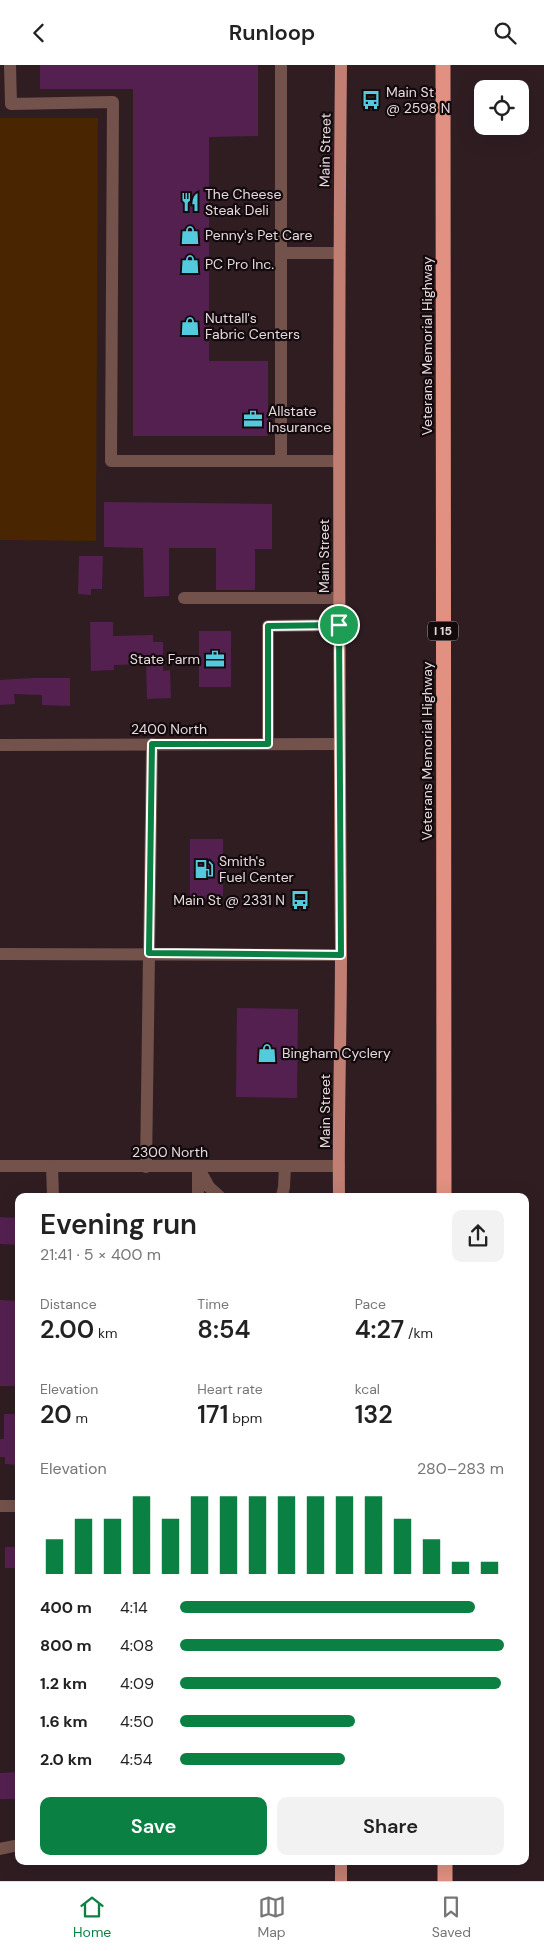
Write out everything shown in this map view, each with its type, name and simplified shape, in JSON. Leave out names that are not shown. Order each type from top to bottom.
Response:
[{"type":"highway","name":"Veterans Memorial Highway","points":[[443,65],[444,1193]]},
{"type":"highway","points":[[445,1865],[445,1881]]},
{"type":"main road","name":"Main Street","points":[[339,1193],[341,955],[339,253],[341,65]]},
{"type":"main road","points":[[341,1865],[341,1881]]},
{"type":"street","points":[[10,65],[10,104],[113,102],[111,461],[339,461]]},
{"type":"street","points":[[281,65],[281,461]]},
{"type":"street","points":[[281,253],[339,253]]},
{"type":"street","points":[[184,597],[339,597]]},
{"type":"street","points":[[268,744],[268,626],[339,625]]},
{"type":"street","points":[[146,1167],[152,744]]},
{"type":"street","name":"2400 North","points":[[0,745],[339,744]]},
{"type":"street","points":[[0,954],[341,955]]},
{"type":"street","name":"2300 North","points":[[0,1166],[339,1166]]},
{"type":"street","points":[[52,1166],[53,1193]]},
{"type":"street","points":[[283,1193],[285,1166]]},
{"type":"street","points":[[198,1167],[198,1193]]},
{"type":"street","points":[[198,1167],[210,1187],[216,1193]]},
{"type":"street","points":[[0,1506],[15,1506]]},
{"type":"street","points":[[0,1849],[15,1846]]},
{"type":"shaded area","points":[[0,118],[98,118],[96,541],[0,540]]},
{"type":"building","points":[[40,65],[258,65],[258,136],[209,137],[209,361],[268,361],[268,436],[133,436],[133,89],[40,89]]},
{"type":"building","points":[[104,502],[272,504],[272,549],[255,549],[255,590],[216,590],[216,548],[169,548],[169,596],[144,597],[143,548],[104,547]]},
{"type":"building","points":[[79,556],[103,556],[102,589],[91,589],[91,595],[78,594]]},
{"type":"building","points":[[90,622],[113,622],[113,636],[153,635],[153,642],[163,642],[163,671],[170,670],[171,698],[147,699],[146,664],[114,665],[114,670],[91,671]]},
{"type":"building","name":"State Farm","points":[[199,631],[231,631],[231,687],[199,687]]},
{"type":"building","points":[[70,678],[70,706],[42,705],[42,695],[14,694],[15,704],[0,705],[0,680]]},
{"type":"building","points":[[190,839],[223,839],[223,899],[190,899]]},
{"type":"building","name":"Bingham Cyclery","points":[[237,1008],[298,1009],[297,1098],[236,1097]]},
{"type":"building","points":[[0,1217],[15,1218],[15,1245],[0,1244]]},
{"type":"building","points":[[0,1300],[15,1301],[15,1386],[0,1386]]},
{"type":"building","points":[[4,1414],[15,1414],[15,1465],[5,1464],[5,1457],[0,1457],[0,1439],[4,1439]]},
{"type":"building","points":[[5,1547],[15,1547],[15,1568],[5,1568]]},
{"type":"building","points":[[15,1772],[15,1799],[0,1799],[0,1773]]},
{"type":"place","name":"Main St @ 2598 N","points":[[371,100]]},
{"type":"place","name":"The Cheese Steak Deli","points":[[190,202]]},
{"type":"place","name":"Penny's Pet Care","points":[[190,235]]},
{"type":"place","name":"PC Pro Inc.","points":[[190,264]]},
{"type":"place","name":"Nuttall's Fabric Centers","points":[[190,326]]},
{"type":"place","name":"Allstate Insurance","points":[[253,419]]},
{"type":"place","name":"State Farm","points":[[215,659]]},
{"type":"place","name":"Smith's Fuel Center","points":[[204,869]]},
{"type":"place","name":"Main St @ 2331 N","points":[[300,900]]},
{"type":"place","name":"Bingham Cyclery","points":[[267,1053]]},
{"type":"route","points":[[339,625],[341,955],[301,953],[149,953],[152,744],[268,744],[268,626],[339,625]]}]
